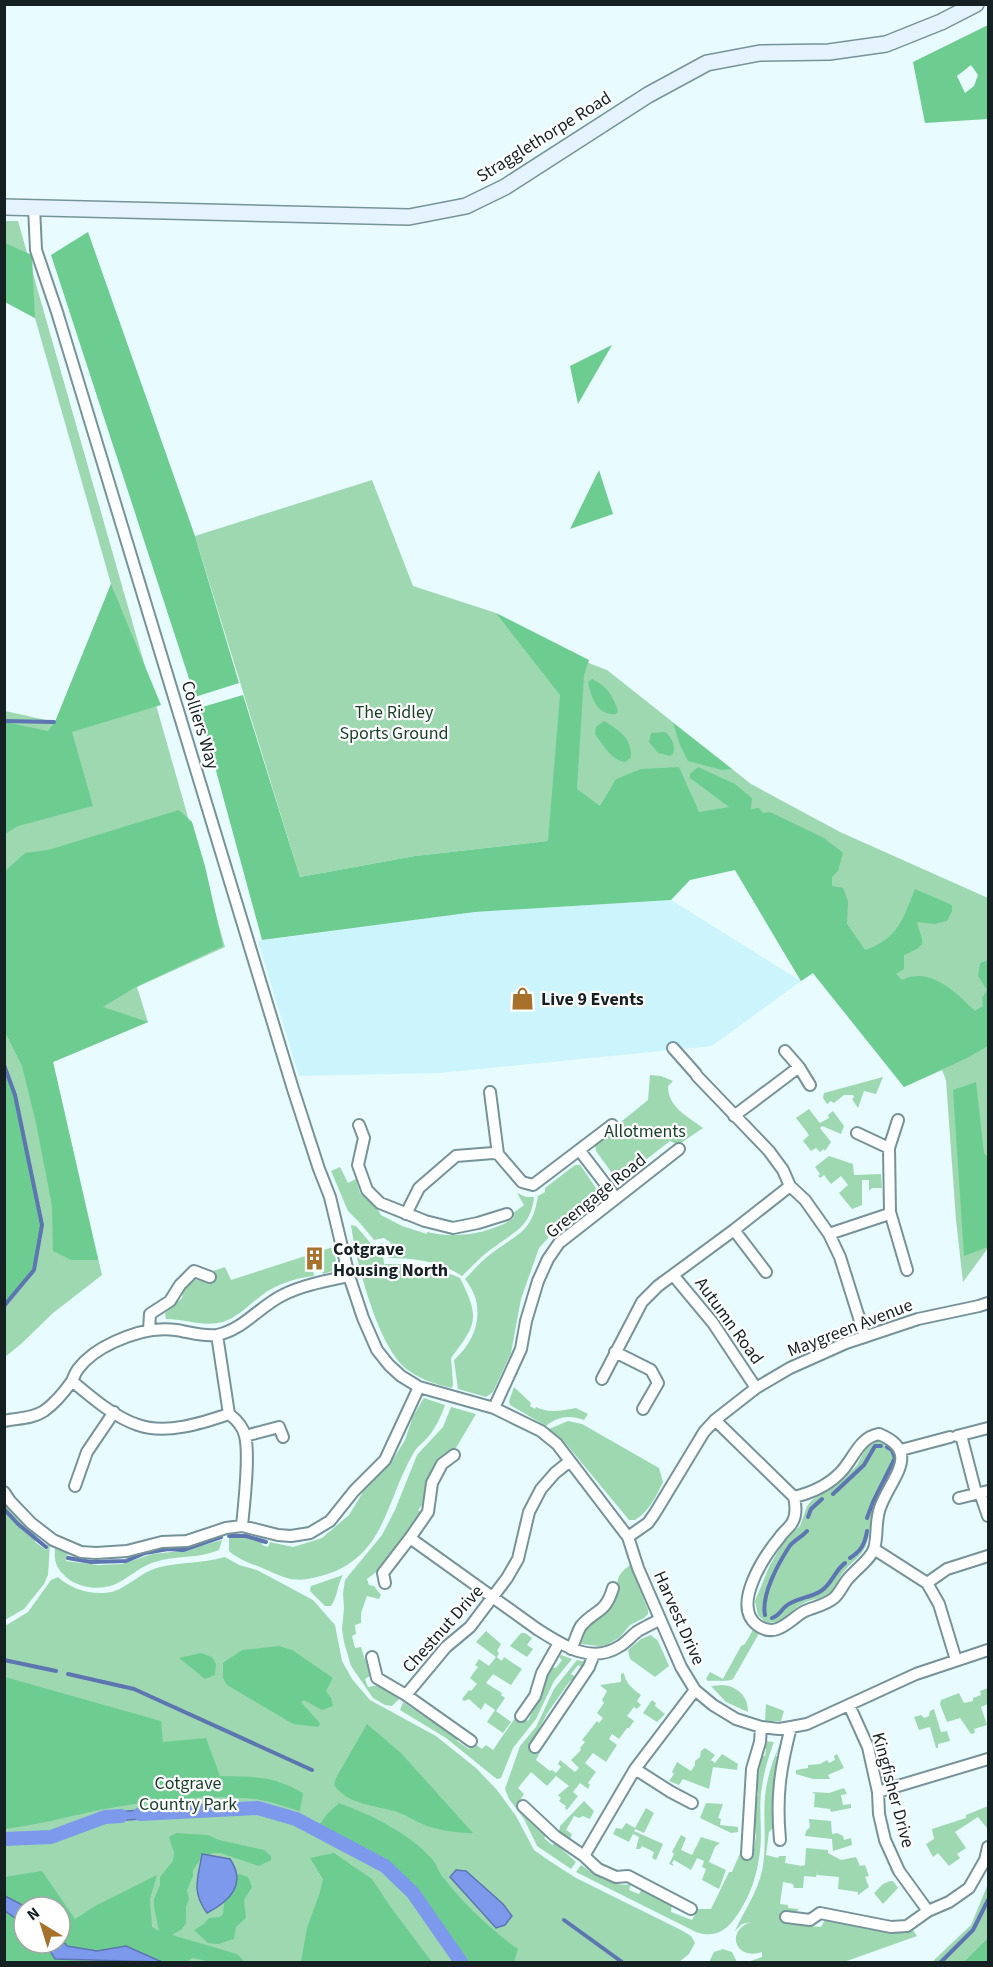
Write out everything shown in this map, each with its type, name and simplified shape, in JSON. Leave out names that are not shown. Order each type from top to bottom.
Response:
[{"type":"street","name":"Stragglethorpe Road","points":[[4,207],[410,217],[466,206],[505,187],[648,95],[707,63],[760,53],[829,52],[886,44],[941,22],[976,4]]},
{"type":"street","name":"Colliers Way","points":[[34,207],[36,250],[293,1089],[330,1197],[349,1276],[377,1350],[401,1376],[419,1387]]},
{"type":"street","points":[[673,1048],[734,1116],[770,1151],[783,1170],[790,1186],[805,1200],[829,1234],[840,1257],[865,1336]]},
{"type":"street","points":[[785,1051],[799,1067],[810,1085]]},
{"type":"street","points":[[734,1116],[799,1067]]},
{"type":"street","points":[[490,1092],[498,1154],[522,1182],[533,1185],[612,1125]]},
{"type":"street","points":[[898,1120],[889,1148],[891,1212],[907,1270]]},
{"type":"street","points":[[359,1125],[364,1138],[358,1166],[364,1185],[371,1196],[401,1213],[440,1225],[459,1228],[507,1214]]},
{"type":"street","points":[[857,1133],[889,1148]]},
{"type":"street","name":"Greengage Road","points":[[494,1408],[521,1348],[538,1281],[548,1258],[559,1244],[679,1149]]},
{"type":"street","points":[[580,1151],[616,1198]]},
{"type":"street","points":[[401,1213],[419,1188],[456,1156],[498,1154]]},
{"type":"street","points":[[602,1379],[642,1302],[658,1286],[790,1186]]},
{"type":"street","points":[[829,1234],[891,1212]]},
{"type":"street","points":[[734,1230],[766,1272]]},
{"type":"street","points":[[149,1330],[150,1314],[170,1301],[180,1285],[194,1271],[210,1277]]},
{"type":"street","name":"Autumn Road","points":[[673,1275],[713,1323],[756,1388]]},
{"type":"street","points":[[4,1421],[33,1416],[44,1411],[72,1381],[76,1371],[85,1361],[100,1349],[116,1341],[149,1330],[163,1329],[217,1335],[242,1325],[262,1308],[283,1295],[320,1282],[349,1276]]},
{"type":"street","name":"Maygreen Avenue","points":[[628,1537],[648,1523],[670,1491],[704,1432],[715,1420],[756,1388],[822,1353],[865,1336],[918,1319],[986,1306]]},
{"type":"street","points":[[217,1335],[230,1414],[238,1420],[245,1436],[242,1526]]},
{"type":"street","points":[[615,1352],[651,1370],[657,1383],[643,1409]]},
{"type":"street","points":[[72,1381],[114,1412],[139,1426],[154,1428],[196,1424],[230,1414]]},
{"type":"street","points":[[4,1492],[31,1523],[53,1540],[81,1552],[96,1554],[127,1551],[162,1542],[188,1541],[217,1530],[242,1526],[278,1535],[291,1536],[310,1533],[330,1521],[354,1491],[385,1460],[419,1387]]},
{"type":"street","name":"Harvest Drive","points":[[419,1387],[494,1408],[541,1431],[557,1444],[628,1537],[659,1620],[681,1667],[695,1690],[724,1712],[760,1727],[780,1729],[807,1724],[894,1682],[988,1650]]},
{"type":"street","points":[[75,1486],[87,1452],[114,1412]]},
{"type":"street","points":[[715,1420],[794,1497],[796,1509],[792,1523],[766,1556],[746,1602],[748,1615],[757,1626],[766,1629],[783,1627],[793,1622],[803,1612],[835,1598],[845,1582],[874,1549],[879,1509],[900,1467],[901,1450],[894,1440],[879,1434],[871,1436],[864,1441],[840,1473],[809,1494],[794,1497]]},
{"type":"street","points":[[245,1436],[279,1427],[283,1437]]},
{"type":"street","points":[[901,1450],[988,1428]]},
{"type":"street","points":[[955,1436],[982,1492],[988,1516]]},
{"type":"street","points":[[385,1583],[383,1573],[428,1512],[432,1483],[442,1464],[454,1455]]},
{"type":"street","name":"Chestnut Drive","points":[[406,1695],[446,1647],[470,1627],[494,1597],[518,1559],[529,1512],[541,1489],[570,1461]]},
{"type":"street","points":[[959,1498],[982,1492]]},
{"type":"street","points":[[410,1538],[559,1643],[571,1649],[594,1654],[604,1653],[620,1646],[638,1631],[659,1620]]},
{"type":"street","points":[[874,1549],[927,1583],[939,1604],[956,1660]]},
{"type":"street","points":[[927,1583],[947,1569],[988,1556]]},
{"type":"street","points":[[571,1649],[580,1628],[603,1610],[613,1588]]},
{"type":"street","points":[[521,1716],[535,1696],[542,1673],[559,1643]]},
{"type":"street","points":[[535,1747],[589,1667],[594,1654]]},
{"type":"street","name":"Chestnut Drive","points":[[372,1657],[377,1678],[406,1695],[471,1741]]},
{"type":"street","points":[[584,1856],[634,1769],[695,1690]]},
{"type":"street","name":"Kingfisher Drive","points":[[849,1705],[868,1747],[885,1840],[899,1871],[928,1911]]},
{"type":"street","points":[[747,1854],[752,1769],[760,1742],[760,1727]]},
{"type":"street","points":[[780,1840],[777,1806],[779,1781],[791,1727]]},
{"type":"street","points":[[878,1792],[988,1759]]},
{"type":"street","points":[[634,1769],[692,1803]]},
{"type":"street","points":[[523,1806],[555,1836],[598,1869],[616,1877],[628,1876],[691,1909]]},
{"type":"street","points":[[786,1917],[810,1920],[820,1913],[899,1928],[912,1924],[928,1911],[949,1902],[969,1888],[985,1860],[988,1847]]},
{"type":"shaded area","points":[[671,900],[801,981],[712,1046],[440,1073],[299,1076],[258,941],[475,912]]},
{"type":"green space","points":[[988,25],[988,119],[925,123],[913,62]],"holes":[[[971,65],[978,75],[974,86],[965,93],[957,76]]]},
{"type":"green space","points":[[5,221],[18,221],[225,947],[137,987],[148,1022],[53,1062],[102,1275],[53,1313],[5,1357],[5,711],[55,722],[111,584],[35,318],[5,302]]},
{"type":"green space","points":[[88,232],[195,536],[239,683],[195,697],[51,255]]},
{"type":"green space","points":[[5,243],[32,255],[35,318],[5,302]]},
{"type":"green space","points":[[612,345],[578,404],[570,366]]},
{"type":"green space","points":[[599,470],[613,514],[570,529]]},
{"type":"green space","name":"The Ridley Sports Ground","points":[[372,480],[413,586],[496,613],[591,664],[607,670],[751,784],[840,832],[988,898],[988,1248],[963,1282],[946,1080],[942,1070],[904,1087],[813,973],[801,981],[735,870],[538,884],[548,841],[415,856],[300,877],[195,536]]},
{"type":"green space","points":[[111,584],[161,705],[72,732],[93,806],[18,826],[5,834],[5,722],[48,731],[55,722]]},
{"type":"green space","points":[[496,613],[589,660],[584,675],[577,789],[600,806],[616,779],[641,769],[679,767],[699,812],[729,807],[690,778],[690,774],[698,767],[735,784],[752,798],[751,809],[759,808],[763,813],[770,812],[824,838],[843,853],[838,871],[832,877],[832,886],[843,888],[848,901],[847,924],[865,950],[885,940],[898,927],[915,889],[952,905],[947,921],[935,924],[917,922],[922,939],[921,945],[904,955],[904,969],[896,974],[902,980],[923,976],[933,979],[951,990],[975,1011],[983,1006],[982,998],[987,990],[978,976],[980,963],[988,960],[988,1046],[904,1087],[813,973],[801,981],[735,870],[690,880],[671,900],[475,912],[262,940],[199,708],[243,695],[300,877],[415,856],[548,841],[560,695]]},
{"type":"green space","points":[[592,679],[609,692],[618,711],[616,714],[604,712],[596,704],[588,682]]},
{"type":"green space","points":[[604,721],[619,731],[627,740],[631,757],[626,762],[612,756],[595,734],[596,727]]},
{"type":"green space","points":[[673,723],[732,769],[722,770],[688,761]]},
{"type":"green space","points":[[665,732],[674,745],[673,754],[670,756],[658,753],[649,742],[651,733]]},
{"type":"green space","points":[[179,810],[192,822],[205,866],[223,946],[136,987],[103,1007],[148,1022],[53,1062],[98,1260],[71,1260],[53,1251],[52,1206],[36,1123],[22,1066],[5,1032],[5,871],[25,853],[48,850]]},
{"type":"green space","points":[[5,1065],[15,1095],[42,1225],[34,1270],[5,1307]]},
{"type":"green space","name":"Allotments","points":[[650,1075],[661,1076],[673,1081],[668,1086],[671,1100],[679,1110],[703,1128],[678,1145],[670,1141],[617,1180],[596,1151],[595,1143],[648,1100]]},
{"type":"green space","points":[[883,1077],[876,1094],[864,1091],[858,1108],[852,1099],[853,1095],[844,1095],[834,1103],[831,1101],[827,1104],[823,1098],[824,1093]]},
{"type":"green space","points":[[976,1082],[984,1153],[988,1157],[988,1247],[964,1256],[953,1090]]},
{"type":"green space","points":[[809,1109],[820,1123],[829,1118],[828,1115],[833,1111],[844,1126],[841,1134],[822,1126],[820,1128],[831,1142],[825,1151],[824,1149],[820,1152],[816,1148],[811,1151],[803,1141],[809,1135],[796,1118]]},
{"type":"green space","points":[[829,1156],[853,1164],[854,1175],[881,1174],[882,1188],[872,1188],[869,1191],[869,1180],[862,1180],[862,1205],[852,1209],[839,1193],[848,1185],[841,1176],[831,1184],[824,1175],[820,1178],[818,1176],[820,1174],[815,1167]]},
{"type":"green space","points":[[575,1165],[580,1165],[600,1194],[561,1224],[539,1248],[521,1299],[511,1353],[493,1392],[486,1397],[458,1389],[454,1360],[462,1352],[474,1332],[478,1311],[472,1289],[465,1279],[488,1256],[528,1225],[538,1196]]},
{"type":"green space","points":[[340,1167],[348,1183],[356,1179],[360,1193],[377,1208],[381,1215],[402,1226],[427,1234],[427,1232],[449,1235],[472,1234],[494,1228],[514,1218],[512,1214],[524,1205],[517,1193],[526,1197],[534,1197],[525,1223],[486,1253],[462,1276],[426,1261],[388,1258],[393,1252],[390,1242],[384,1238],[374,1240],[348,1211],[331,1171]]},
{"type":"green space","points":[[351,1225],[356,1226],[373,1246],[382,1243],[388,1249],[383,1256],[384,1264],[423,1266],[460,1278],[471,1303],[473,1320],[466,1337],[451,1358],[452,1388],[433,1383],[405,1368],[385,1341],[369,1301]]},
{"type":"green space","points":[[333,1247],[337,1265],[333,1271],[323,1274],[318,1255],[311,1256],[314,1276],[293,1280],[274,1288],[228,1320],[208,1324],[166,1319],[165,1313],[182,1298],[187,1283],[202,1278],[210,1272],[225,1267],[231,1280]]},
{"type":"green space","points":[[514,1387],[535,1409],[536,1407],[556,1411],[576,1408],[588,1414],[584,1420],[564,1417],[546,1426],[510,1405],[509,1401]]},
{"type":"green space","points":[[424,1398],[445,1405],[442,1413],[431,1433],[414,1452],[380,1527],[371,1543],[358,1557],[342,1568],[321,1576],[295,1580],[244,1560],[229,1551],[229,1534],[242,1534],[263,1539],[262,1545],[268,1547],[270,1542],[293,1547],[322,1538],[349,1515],[363,1492],[390,1464],[405,1440],[413,1416]]},
{"type":"green space","points":[[451,1407],[476,1414],[456,1448],[438,1463],[424,1506],[422,1505],[418,1510],[421,1512],[379,1570],[367,1579],[369,1585],[374,1586],[381,1595],[379,1599],[367,1596],[361,1613],[361,1623],[355,1625],[356,1634],[352,1636],[355,1648],[361,1647],[365,1660],[370,1658],[372,1675],[365,1679],[368,1687],[384,1684],[382,1687],[399,1699],[392,1706],[385,1705],[373,1698],[351,1666],[342,1629],[345,1580],[382,1535],[395,1510],[417,1455],[443,1427]]},
{"type":"green space","points":[[568,1421],[582,1424],[659,1468],[663,1482],[648,1508],[635,1520],[629,1520],[562,1439],[549,1429]]},
{"type":"green space","points":[[878,1441],[889,1442],[895,1448],[896,1455],[889,1475],[875,1501],[869,1537],[863,1552],[845,1570],[829,1593],[800,1605],[781,1621],[765,1622],[758,1615],[755,1601],[769,1567],[784,1541],[800,1526],[807,1506],[812,1500],[845,1478],[857,1465],[866,1448]]},
{"type":"green space","points":[[4,1501],[24,1523],[38,1533],[35,1542],[46,1550],[48,1543],[50,1544],[48,1575],[44,1584],[24,1609],[5,1620]]},
{"type":"green space","points":[[222,1540],[219,1550],[203,1555],[155,1562],[112,1586],[98,1588],[71,1581],[60,1571],[55,1558],[57,1546],[68,1553],[66,1561],[99,1565],[122,1564],[152,1554],[182,1551]]},
{"type":"green space","name":"Cotgrave Country Park","points":[[225,1557],[239,1565],[257,1570],[313,1600],[335,1625],[342,1661],[352,1679],[370,1700],[436,1736],[476,1768],[497,1790],[516,1816],[534,1850],[576,1878],[691,1936],[695,1943],[689,1954],[679,1962],[5,1962],[5,1626],[28,1612],[51,1580],[58,1577],[80,1590],[107,1593],[116,1591],[155,1568]]},
{"type":"green space","points":[[630,1565],[648,1614],[630,1625],[620,1637],[607,1645],[581,1644],[589,1626],[613,1603],[618,1579]]},
{"type":"green space","points":[[343,1575],[331,1606],[325,1606],[310,1591],[311,1586]]},
{"type":"green space","points":[[754,1628],[761,1630],[733,1679],[708,1681],[706,1679],[710,1672],[723,1679]]},
{"type":"green space","points":[[486,1631],[501,1644],[497,1657],[502,1661],[504,1657],[522,1669],[511,1685],[493,1674],[486,1683],[502,1693],[501,1695],[505,1698],[496,1711],[511,1722],[503,1733],[487,1722],[495,1710],[485,1703],[481,1710],[469,1699],[464,1701],[462,1699],[477,1684],[470,1678],[478,1667],[475,1665],[479,1659],[489,1666],[496,1657],[476,1642]]},
{"type":"green space","points":[[521,1633],[532,1638],[527,1645],[533,1649],[527,1657],[510,1646]]},
{"type":"green space","points":[[651,1635],[658,1641],[669,1666],[655,1677],[630,1659],[628,1650],[641,1639]]},
{"type":"green space","points":[[279,1646],[292,1650],[333,1678],[326,1691],[333,1706],[322,1710],[304,1700],[301,1702],[318,1721],[320,1724],[318,1727],[293,1724],[227,1685],[223,1678],[223,1663],[242,1650]]},
{"type":"green space","points":[[201,1653],[212,1657],[216,1664],[215,1675],[205,1679],[179,1658]]},
{"type":"green space","points":[[561,1655],[572,1659],[554,1681],[536,1719],[513,1748],[501,1778],[497,1779],[446,1738],[400,1710],[403,1702],[425,1717],[427,1715],[469,1749],[474,1743],[482,1749],[486,1745],[493,1750],[517,1715],[528,1721],[544,1688],[548,1673],[562,1660],[559,1657]]},
{"type":"green space","points":[[577,1660],[586,1662],[583,1668],[578,1665],[571,1674],[576,1677],[570,1681],[548,1712],[529,1748],[534,1752],[537,1749],[540,1752],[536,1760],[550,1771],[556,1773],[561,1767],[558,1764],[560,1760],[575,1772],[579,1768],[571,1760],[581,1750],[585,1742],[582,1740],[597,1721],[599,1723],[603,1718],[597,1713],[604,1703],[602,1700],[607,1691],[600,1685],[621,1682],[621,1674],[624,1673],[628,1683],[641,1695],[637,1701],[641,1705],[637,1709],[634,1707],[627,1716],[634,1721],[619,1739],[612,1734],[609,1739],[617,1745],[606,1762],[593,1753],[585,1763],[596,1772],[588,1783],[590,1785],[588,1789],[580,1783],[573,1792],[578,1796],[567,1810],[566,1806],[559,1801],[561,1798],[558,1795],[569,1786],[556,1776],[547,1786],[531,1772],[518,1788],[524,1794],[520,1800],[533,1823],[547,1835],[544,1838],[552,1845],[555,1843],[576,1862],[571,1869],[537,1846],[524,1819],[509,1799],[505,1789],[520,1746],[536,1727],[554,1689]]},
{"type":"green space","points":[[5,1677],[161,1721],[163,1742],[206,1738],[220,1776],[263,1778],[292,1787],[303,1793],[300,1811],[255,1799],[196,1798],[157,1801],[99,1810],[5,1829]]},
{"type":"green space","points":[[723,1685],[741,1693],[748,1706],[748,1712],[726,1702],[711,1686]]},
{"type":"green space","points":[[988,1688],[988,1704],[981,1707],[987,1725],[974,1729],[975,1733],[971,1734],[960,1718],[947,1722],[940,1704],[941,1700],[959,1693],[964,1703],[973,1701],[973,1698],[981,1695],[980,1691]]},
{"type":"green space","points":[[652,1700],[656,1703],[655,1706],[665,1714],[657,1722],[643,1713]]},
{"type":"green space","points":[[766,1704],[784,1711],[781,1721],[765,1721]]},
{"type":"green space","points":[[934,1709],[941,1732],[947,1731],[950,1741],[938,1744],[938,1748],[936,1748],[930,1727],[919,1730],[914,1717],[929,1716],[930,1711]]},
{"type":"green space","points":[[367,1724],[401,1753],[473,1833],[452,1832],[427,1826],[397,1812],[346,1797],[340,1792],[334,1785],[336,1778]]},
{"type":"green space","points":[[764,1741],[774,1742],[765,1769],[761,1792],[761,1836],[757,1869],[747,1899],[731,1923],[723,1930],[713,1934],[696,1932],[576,1872],[581,1865],[612,1882],[631,1884],[629,1890],[639,1894],[642,1889],[672,1903],[671,1912],[692,1920],[698,1909],[711,1909],[741,1851],[743,1855],[753,1856],[756,1836],[754,1824],[758,1795],[757,1781],[762,1756],[765,1756],[766,1749],[762,1748]]},
{"type":"green space","points":[[781,1742],[783,1742],[781,1750],[778,1750],[776,1756],[779,1757],[772,1797],[775,1826],[769,1832],[766,1855],[778,1858],[786,1856],[785,1863],[802,1866],[805,1865],[806,1848],[828,1850],[828,1853],[841,1860],[856,1857],[860,1866],[865,1865],[869,1876],[865,1877],[869,1887],[858,1895],[858,1892],[838,1889],[839,1877],[817,1875],[818,1870],[816,1877],[804,1876],[803,1888],[794,1888],[793,1884],[783,1882],[780,1904],[788,1905],[788,1908],[799,1909],[793,1914],[786,1914],[785,1924],[821,1927],[825,1920],[852,1923],[892,1933],[913,1930],[917,1936],[844,1962],[748,1962],[762,1957],[762,1952],[753,1954],[745,1952],[740,1949],[736,1938],[743,1926],[751,1922],[742,1924],[735,1931],[754,1894],[762,1871],[766,1789],[775,1755]]},
{"type":"green space","points":[[705,1748],[715,1755],[711,1760],[715,1763],[722,1754],[738,1764],[737,1770],[713,1767],[709,1789],[683,1779],[679,1785],[669,1781],[674,1774],[672,1772],[677,1762],[691,1771],[701,1751]]},
{"type":"green space","points":[[837,1754],[844,1768],[828,1775],[830,1779],[813,1779],[796,1774],[796,1770],[808,1768],[808,1765],[820,1764],[827,1760],[829,1763],[835,1760],[834,1756]]},
{"type":"green space","points":[[844,1788],[847,1794],[841,1795],[843,1805],[851,1804],[851,1808],[831,1812],[830,1809],[814,1807],[815,1794],[812,1792],[829,1793]]},
{"type":"green space","points":[[584,1801],[594,1811],[590,1819],[574,1816],[566,1830],[572,1834],[570,1839],[564,1834],[561,1835],[560,1826]]},
{"type":"green space","points":[[339,1803],[389,1826],[423,1850],[468,1906],[518,1949],[514,1962],[462,1962],[451,1936],[427,1902],[386,1864],[321,1829],[319,1825]]},
{"type":"green space","points":[[706,1803],[723,1804],[718,1818],[721,1819],[720,1825],[738,1827],[738,1832],[731,1833],[700,1818]]},
{"type":"green space","points":[[988,1806],[987,1828],[978,1817],[955,1832],[966,1848],[957,1854],[960,1858],[949,1866],[938,1853],[933,1857],[926,1844],[934,1839],[932,1829],[966,1818],[966,1815]]},
{"type":"green space","points":[[646,1808],[654,1813],[644,1833],[635,1829],[634,1831],[663,1844],[656,1860],[652,1858],[654,1852],[642,1846],[636,1849],[639,1837],[633,1834],[629,1842],[613,1834],[616,1828],[622,1829],[626,1823],[635,1828]]},
{"type":"green space","points":[[809,1819],[831,1821],[832,1834],[837,1833],[843,1836],[844,1840],[851,1838],[852,1845],[833,1851],[832,1839],[805,1836],[810,1827]]},
{"type":"green space","points":[[176,1833],[208,1835],[219,1840],[264,1850],[271,1856],[271,1860],[259,1866],[220,1853],[213,1853],[200,1860],[193,1870],[187,1890],[189,1899],[186,1907],[186,1923],[182,1929],[172,1935],[237,1954],[245,1962],[212,1962],[192,1958],[187,1962],[162,1962],[126,1946],[97,1951],[72,1947],[72,1915],[75,1919],[95,1906],[157,1875],[150,1899],[152,1927],[159,1931],[154,1899],[160,1885],[160,1877],[173,1861],[174,1853],[169,1837]]},
{"type":"green space","points":[[681,1835],[686,1838],[681,1850],[692,1855],[701,1837],[720,1843],[715,1847],[709,1862],[726,1870],[719,1889],[702,1880],[706,1869],[702,1867],[704,1861],[697,1858],[691,1870],[674,1860],[672,1863],[674,1866],[669,1864],[674,1854],[672,1852]]},
{"type":"green space","points":[[334,1853],[372,1879],[432,1962],[301,1962],[307,1928],[323,1879],[310,1858]]},
{"type":"green space","points":[[42,1871],[58,1895],[12,1895],[12,1900],[5,1896],[4,1877]]},
{"type":"green space","points":[[239,1874],[248,1877],[252,1887],[244,1900],[246,1918],[236,1927],[234,1939],[218,1944],[208,1943],[194,1930],[209,1918],[220,1917],[223,1914],[228,1886]]},
{"type":"green space","points":[[893,1881],[898,1888],[883,1904],[874,1893]]},
{"type":"green space","points":[[988,1884],[988,1962],[932,1962],[971,1925]]},
{"type":"green space","points":[[4,1911],[12,1916],[12,1955],[52,1955],[55,1959],[120,1962],[5,1962]]},
{"type":"green space","points":[[988,1938],[988,1962],[964,1962]]},
{"type":"green space","points":[[723,1949],[732,1952],[737,1962],[709,1962],[714,1952]]},
{"type":"water","points":[[153,1809],[158,1813],[154,1818],[102,1822],[105,1817],[101,1813]]},
{"type":"water","points":[[202,1854],[230,1859],[237,1876],[234,1891],[223,1903],[207,1913],[197,1891]]},
{"type":"water","points":[[456,1870],[466,1871],[503,1904],[512,1916],[505,1925],[496,1928],[450,1877]]},
{"type":"water","points":[[5,1896],[12,1900],[12,1916],[5,1911]]},
{"type":"water","points":[[126,1946],[162,1962],[55,1959],[52,1955],[72,1955],[72,1947],[97,1951]]},
{"type":"waterway","points":[[4,721],[54,722]]},
{"type":"waterway","points":[[4,1065],[15,1095],[42,1225],[34,1270],[4,1306]]},
{"type":"waterway","points":[[833,1494],[864,1465],[875,1446],[881,1446]]},
{"type":"waterway","points":[[867,1518],[895,1458],[892,1450],[887,1447]]},
{"type":"waterway","points":[[808,1517],[811,1509],[822,1499]]},
{"type":"waterway","points":[[4,1509],[46,1547]]},
{"type":"waterway","points":[[765,1615],[764,1607],[768,1589],[776,1571],[789,1547],[807,1531]]},
{"type":"waterway","points":[[850,1558],[862,1547],[867,1531]]},
{"type":"waterway","points":[[229,1536],[246,1536],[266,1542]]},
{"type":"waterway","points":[[68,1558],[91,1562],[126,1561],[145,1553],[168,1549],[183,1550],[221,1537]]},
{"type":"waterway","points":[[772,1618],[790,1603],[821,1591],[845,1563]]},
{"type":"waterway","points":[[4,1660],[56,1671]]},
{"type":"waterway","points":[[68,1674],[134,1689],[312,1770]]},
{"type":"waterway","points":[[140,1814],[258,1808],[296,1819],[385,1866],[413,1893],[461,1962]]},
{"type":"waterway","points":[[4,1839],[51,1837],[105,1817],[121,1816]]},
{"type":"waterway","points":[[941,1962],[973,1930],[988,1900]]},
{"type":"waterway","points":[[564,1920],[622,1962]]},
{"type":"place","name":"Live 9 Events","points":[[523,999]]},
{"type":"place","name":"Cotgrave Housing North","points":[[315,1259]]}]
